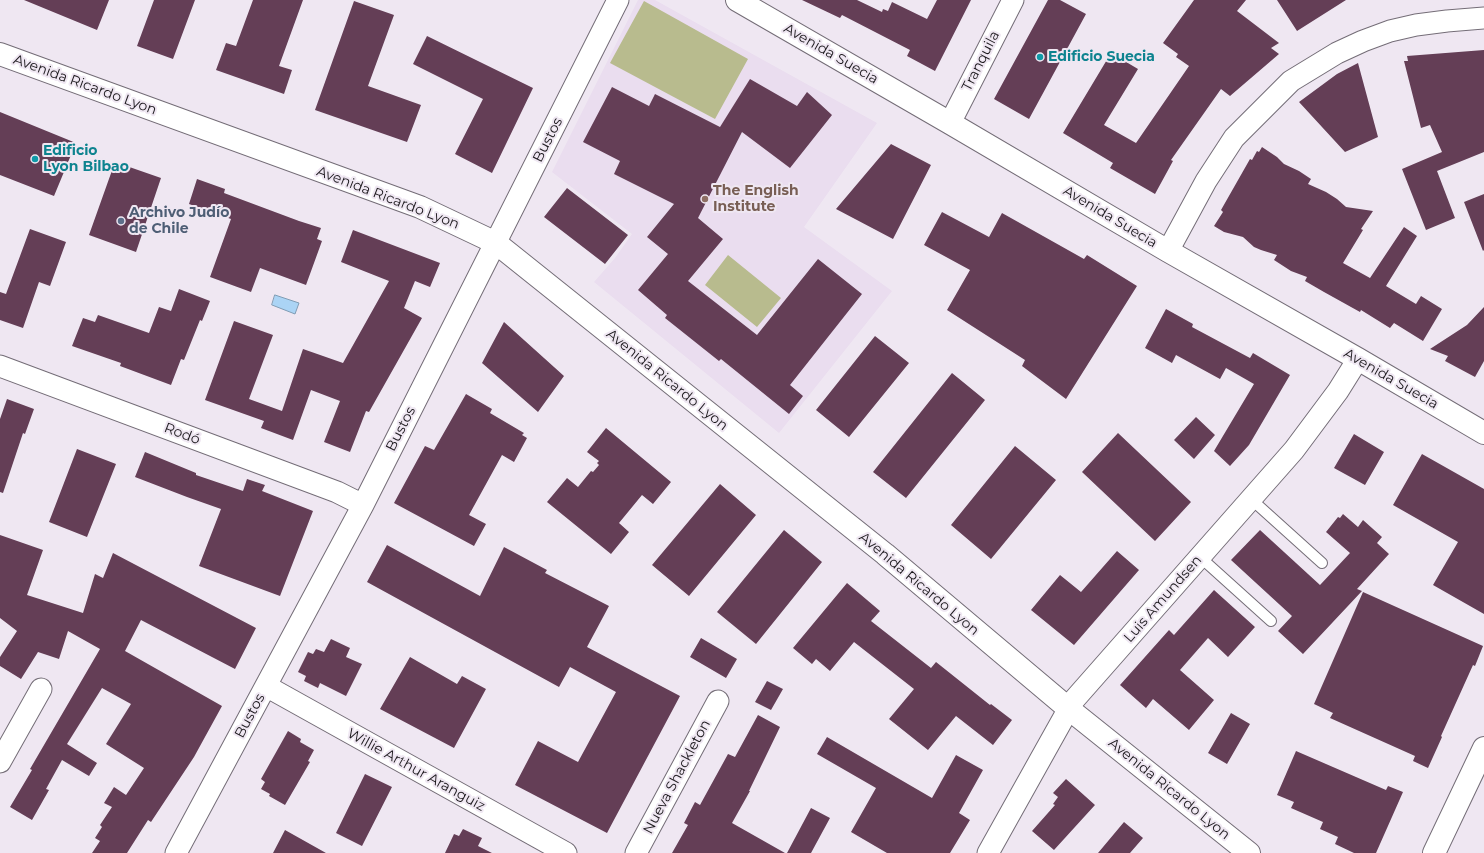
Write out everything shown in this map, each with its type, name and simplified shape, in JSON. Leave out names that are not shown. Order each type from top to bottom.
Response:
[{"type":"street","name":"Bustos","points":[[176,853],[363,505],[618,0]]},
{"type":"street","name":"Avenida Suecia","points":[[738,0],[1168,251],[1358,359],[1484,433]]},
{"type":"street","name":"Tranquila","points":[[950,123],[1013,0]]},
{"type":"street","points":[[1168,251],[1206,181],[1234,138],[1291,81],[1337,53],[1390,31],[1416,25],[1484,18]]},
{"type":"street","name":"Avenida Ricardo Lyon","points":[[0,54],[420,207],[496,243],[885,554],[1069,709],[1249,853]]},
{"type":"street","name":"Luis Amundsen","points":[[988,853],[1073,701],[1294,450],[1338,391],[1358,359]]},
{"type":"street","name":"Rodó","points":[[0,366],[337,492],[363,505]]},
{"type":"street","name":"Willie Arthur Aranguiz","points":[[266,686],[566,853]]},
{"type":"street","points":[[0,762],[41,689]]},
{"type":"street","name":"Nueva Shackleton","points":[[636,853],[718,701]]},
{"type":"street","points":[[1434,853],[1484,748]]},
{"type":"lane","points":[[1251,499],[1322,563]]},
{"type":"lane","points":[[1200,558],[1271,621]]},
{"type":"shaded area","name":"The English Institute","points":[[638,0],[655,0],[877,123],[804,227],[892,291],[779,433],[594,282],[615,258],[632,234],[552,172]]},
{"type":"green space","points":[[644,1],[748,59],[715,119],[610,63]]},
{"type":"green space","points":[[728,255],[781,298],[757,327],[705,285]]},
{"type":"water","points":[[275,295],[299,303],[295,314],[272,305]]},
{"type":"building","points":[[24,0],[109,0],[97,30]]},
{"type":"building","points":[[154,0],[195,0],[173,59],[137,46]]},
{"type":"building","points":[[253,0],[303,0],[279,66],[292,70],[284,94],[216,70],[226,43],[236,46]]},
{"type":"building","points":[[802,0],[857,0],[882,12],[883,9],[888,11],[892,2],[927,19],[937,0],[971,0],[935,71],[907,56],[910,50],[842,15],[840,18]]},
{"type":"building","name":"Edificio Suecia","points":[[1048,0],[1060,0],[1086,14],[1029,119],[994,99]]},
{"type":"building","points":[[1194,0],[1246,0],[1237,11],[1279,43],[1271,48],[1279,54],[1230,96],[1221,89],[1171,160],[1173,161],[1155,194],[1110,168],[1113,163],[1063,133],[1111,53],[1138,69],[1104,125],[1136,143],[1189,66],[1176,57],[1178,54],[1163,43]]},
{"type":"building","points":[[1277,0],[1346,0],[1297,31]]},
{"type":"building","points":[[354,1],[394,15],[368,86],[421,105],[407,142],[315,110]]},
{"type":"building","points":[[427,36],[533,88],[492,173],[455,154],[483,99],[413,64]]},
{"type":"building","points":[[1484,50],[1484,152],[1437,171],[1455,218],[1426,230],[1402,169],[1442,152],[1430,125],[1421,128],[1404,61],[1408,61],[1407,56]]},
{"type":"building","points":[[1358,63],[1378,137],[1345,152],[1299,102],[1337,74]]},
{"type":"building","points":[[750,79],[797,106],[807,92],[832,115],[790,168],[742,132],[698,218],[723,239],[688,281],[757,335],[818,259],[862,294],[790,385],[803,396],[789,414],[721,359],[719,361],[665,318],[667,315],[638,290],[668,254],[647,237],[674,204],[614,174],[620,161],[583,142],[612,87],[649,106],[655,94],[720,127]]},
{"type":"building","name":"Edificio Lyon Bilbao","points":[[0,112],[76,143],[54,196],[0,175]]},
{"type":"building","points":[[891,144],[931,165],[893,239],[836,209]]},
{"type":"building","points":[[1262,147],[1277,157],[1284,164],[1311,179],[1308,184],[1326,192],[1346,207],[1373,211],[1361,229],[1363,230],[1343,263],[1370,278],[1404,227],[1417,236],[1386,286],[1416,304],[1421,296],[1442,309],[1423,341],[1394,323],[1390,328],[1361,310],[1360,312],[1305,281],[1307,277],[1291,271],[1274,260],[1277,255],[1254,247],[1243,237],[1224,232],[1214,226],[1223,212],[1221,210],[1250,159],[1252,160],[1257,151],[1259,152]]},
{"type":"building","name":"Archivo Judío de Chile","points":[[115,162],[161,178],[136,252],[89,235]]},
{"type":"building","points":[[197,179],[225,189],[224,193],[321,228],[317,239],[322,241],[306,285],[260,268],[251,292],[210,277],[231,219],[189,204]]},
{"type":"building","points":[[567,188],[628,235],[605,264],[544,217]]},
{"type":"building","points":[[1484,194],[1484,250],[1483,251],[1464,202]]},
{"type":"building","points":[[942,212],[989,237],[1002,213],[1084,259],[1087,255],[1137,286],[1066,399],[1022,366],[1025,360],[947,310],[970,270],[924,245]]},
{"type":"building","points":[[30,229],[66,242],[50,286],[39,282],[23,328],[0,320],[0,292],[6,294]]},
{"type":"building","points":[[353,230],[440,263],[430,287],[415,281],[404,308],[422,318],[369,412],[366,411],[350,452],[324,442],[340,401],[311,390],[293,440],[261,428],[264,421],[205,400],[234,321],[273,335],[249,399],[282,411],[303,349],[343,363],[389,281],[341,262]]},
{"type":"building","points":[[179,289],[210,301],[202,321],[200,320],[184,360],[181,359],[171,385],[120,366],[121,363],[72,346],[83,318],[95,322],[98,315],[149,333],[159,307],[171,311]]},
{"type":"building","points":[[1484,307],[1484,361],[1475,377],[1445,361],[1448,356],[1430,349],[1467,325]]},
{"type":"building","points":[[1166,309],[1193,324],[1192,327],[1250,358],[1253,353],[1290,375],[1249,445],[1230,466],[1214,451],[1254,384],[1226,368],[1220,379],[1176,355],[1172,363],[1145,348]]},
{"type":"building","points":[[504,322],[564,376],[538,412],[482,363]]},
{"type":"building","points":[[875,336],[909,363],[849,437],[816,410]]},
{"type":"building","points":[[952,373],[985,400],[906,498],[873,472]]},
{"type":"building","points":[[466,394],[492,409],[490,413],[524,433],[522,435],[527,438],[514,462],[502,455],[469,515],[486,524],[474,546],[394,503],[425,446],[434,450]]},
{"type":"building","points":[[7,399],[34,409],[25,434],[23,433],[3,493],[0,492],[0,419]]},
{"type":"building","points":[[1196,417],[1215,435],[1194,459],[1174,440]]},
{"type":"building","points":[[606,428],[671,482],[653,504],[642,495],[619,523],[629,532],[611,554],[547,502],[567,478],[578,487],[591,471],[593,472],[599,465],[597,463],[599,461],[587,452]]},
{"type":"building","points":[[1118,433],[1191,502],[1155,541],[1082,472]]},
{"type":"building","points":[[1354,434],[1384,452],[1365,485],[1334,468]]},
{"type":"building","points":[[1015,446],[1056,480],[991,559],[951,525]]},
{"type":"building","points":[[77,449],[116,464],[87,537],[49,522]]},
{"type":"building","points":[[145,452],[196,473],[196,475],[243,491],[247,479],[265,485],[262,491],[313,511],[280,596],[199,566],[221,509],[135,477]]},
{"type":"building","points":[[1422,454],[1484,489],[1484,614],[1433,585],[1458,542],[1393,505]]},
{"type":"building","points":[[720,484],[756,515],[689,596],[652,565]]},
{"type":"building","points":[[1343,514],[1358,527],[1363,520],[1382,537],[1377,543],[1389,554],[1357,589],[1362,591],[1303,654],[1278,631],[1292,616],[1231,560],[1260,530],[1320,585],[1350,553],[1326,532],[1338,517],[1340,518]]},
{"type":"building","points":[[784,530],[822,562],[756,644],[717,612]]},
{"type":"building","points":[[0,535],[43,550],[27,595],[83,613],[95,574],[103,578],[113,553],[256,628],[235,669],[141,620],[125,651],[222,706],[194,757],[151,822],[148,820],[127,853],[92,853],[100,841],[95,838],[102,827],[100,825],[112,807],[104,803],[114,787],[126,795],[144,768],[106,744],[131,704],[102,688],[67,744],[97,763],[89,776],[62,760],[46,789],[49,790],[32,820],[10,807],[32,770],[30,769],[100,649],[68,631],[59,659],[38,652],[21,679],[0,666],[0,657],[17,631],[0,618]]},
{"type":"building","points":[[387,545],[480,596],[504,547],[547,570],[545,573],[609,606],[587,647],[680,696],[607,833],[515,785],[538,741],[578,762],[616,692],[570,667],[559,687],[367,582]]},
{"type":"building","points":[[1117,551],[1139,570],[1074,645],[1031,610],[1060,575],[1081,592]]},
{"type":"building","points":[[847,583],[880,611],[871,621],[931,668],[936,662],[990,705],[991,704],[1012,720],[993,745],[956,716],[928,750],[889,719],[914,689],[854,642],[830,671],[816,659],[812,664],[793,648]]},
{"type":"building","points":[[1214,590],[1255,627],[1228,657],[1208,638],[1180,670],[1214,700],[1189,730],[1153,699],[1146,708],[1120,685],[1169,630],[1174,635]]},
{"type":"building","points":[[1363,592],[1483,646],[1475,666],[1473,665],[1428,768],[1413,761],[1415,756],[1330,718],[1333,713],[1314,704]]},
{"type":"building","points":[[701,638],[737,659],[726,678],[690,657]]},
{"type":"building","points":[[331,639],[350,648],[346,657],[362,664],[346,696],[320,683],[318,688],[304,681],[306,676],[298,672],[308,652],[313,654],[316,649],[324,652]]},
{"type":"building","points":[[410,657],[457,684],[462,676],[486,689],[454,748],[380,709]]},
{"type":"building","points":[[767,681],[783,689],[771,710],[755,702]]},
{"type":"building","points":[[1231,713],[1250,724],[1227,764],[1208,753]]},
{"type":"building","points":[[758,715],[780,727],[750,791],[732,823],[785,853],[672,853],[688,825],[684,823],[695,802],[700,805],[728,754],[735,757]]},
{"type":"building","points":[[288,731],[301,739],[300,742],[314,750],[308,761],[310,762],[285,805],[269,796],[270,794],[261,789],[265,782],[261,779]]},
{"type":"building","points":[[827,737],[932,798],[956,755],[983,770],[959,813],[970,820],[950,853],[887,853],[851,832],[876,788],[817,754]]},
{"type":"building","points":[[1296,751],[1386,790],[1388,786],[1403,792],[1376,853],[1354,853],[1335,844],[1338,837],[1320,829],[1323,822],[1291,808],[1294,802],[1277,795]]},
{"type":"building","points":[[365,774],[392,787],[362,846],[336,833]]},
{"type":"building","points":[[1066,779],[1095,805],[1054,850],[1032,831],[1055,805],[1053,804],[1058,797],[1053,793]]},
{"type":"building","points":[[811,808],[830,818],[811,853],[787,853]]},
{"type":"building","points":[[1124,822],[1143,838],[1130,853],[1098,853]]},
{"type":"building","points":[[463,829],[482,838],[478,846],[492,853],[445,853],[454,834],[459,836]]},
{"type":"building","points":[[285,830],[326,853],[273,853]]},
{"type":"place","name":"Edificio Suecia","points":[[1040,57]]},
{"type":"place","name":"Edificio Lyon Bilbao","points":[[35,159]]},
{"type":"place","name":"The English Institute","points":[[705,199]]},
{"type":"place","name":"Archivo Judío de Chile","points":[[121,221]]}]
